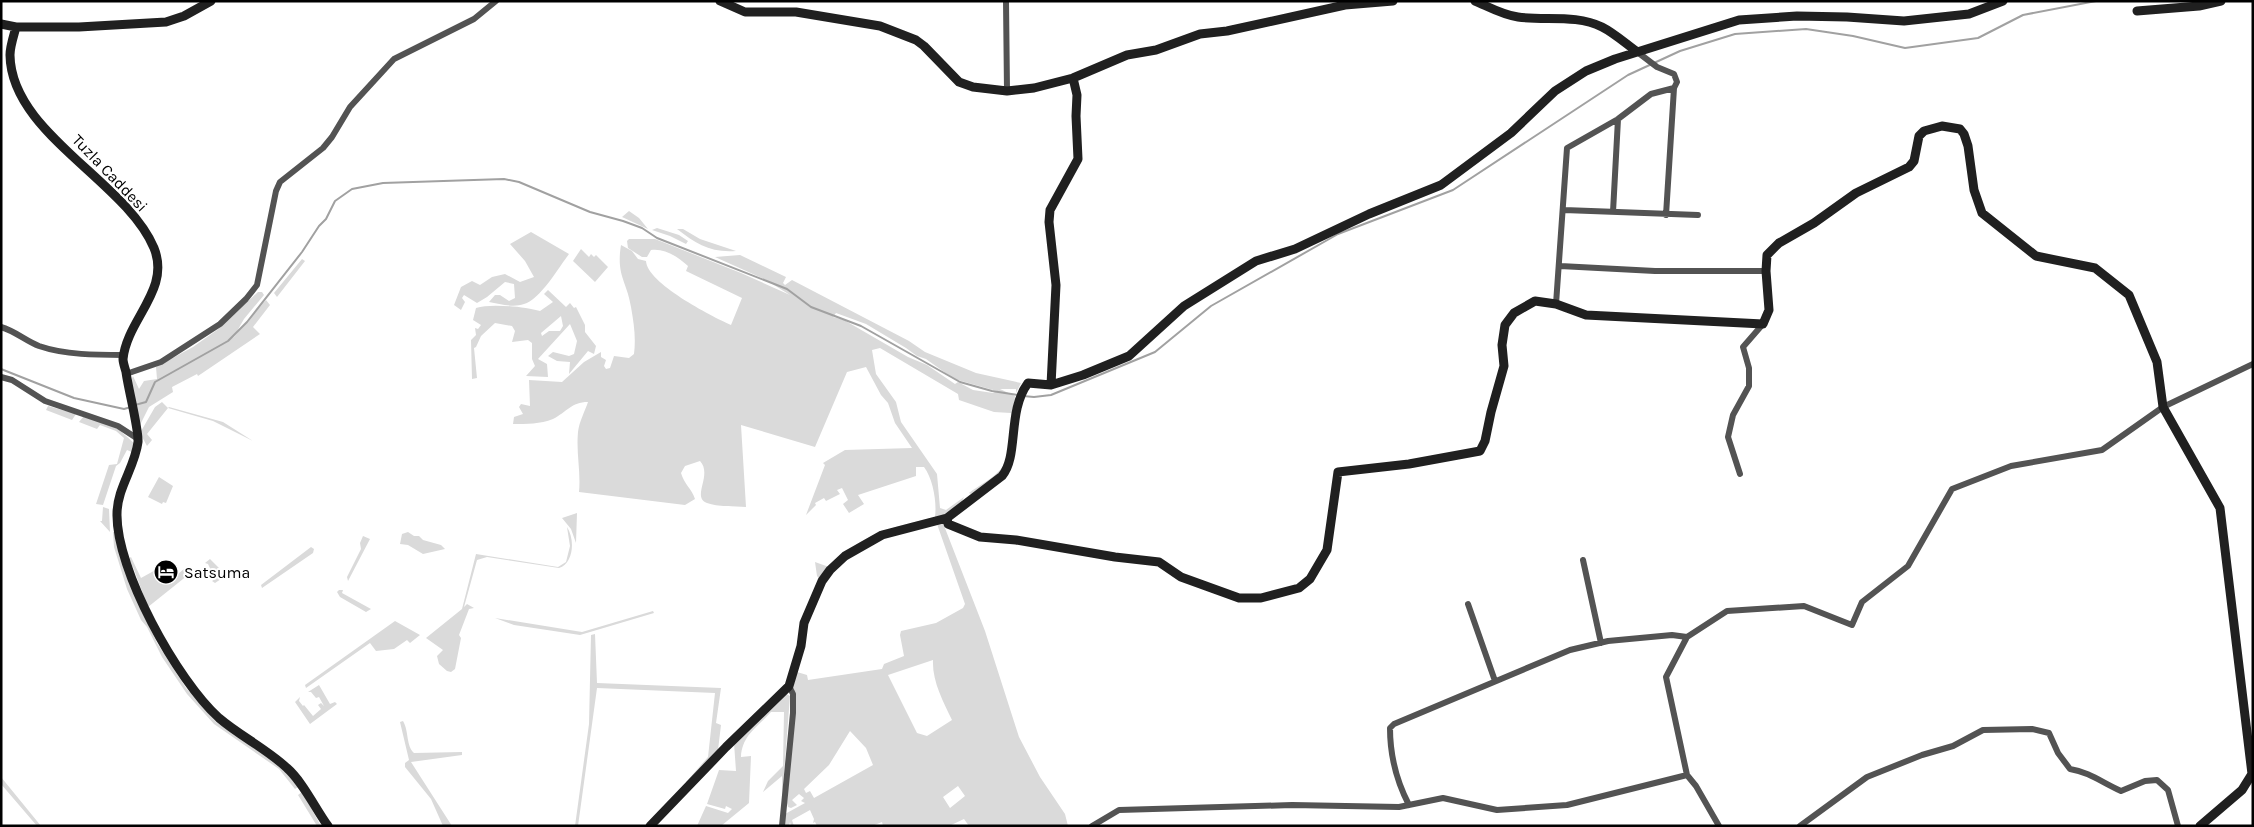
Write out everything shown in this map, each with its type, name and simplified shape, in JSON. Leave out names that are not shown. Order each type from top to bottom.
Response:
[{"type":"street","points":[[1,24],[16,27],[79,27],[166,22],[184,16],[211,1]]},
{"type":"street","points":[[126,374],[161,362],[220,324],[246,299],[257,285],[276,191],[280,182],[323,148],[350,107],[394,60],[474,19],[485,12],[496,1]]},
{"type":"street","points":[[720,1],[746,12],[796,12],[880,26],[916,40],[959,82],[973,87],[1007,91],[1034,88],[1073,78],[1127,55],[1156,50],[1200,34],[1227,31],[1345,5],[1393,1]]},
{"type":"street","points":[[1006,1],[1007,91]]},
{"type":"street","points":[[1475,1],[1505,14],[1519,17],[1591,23],[1601,27],[1657,67],[1674,74],[1677,82],[1674,88],[1666,215]]},
{"type":"street","points":[[650,826],[726,747],[789,686],[801,646],[804,623],[822,581],[830,570],[845,556],[882,535],[947,518],[1007,470],[1018,400],[1028,383],[1051,384],[1083,375],[1128,356],[1184,306],[1256,261],[1295,249],[1369,214],[1441,186],[1511,133],[1555,91],[1586,72],[1636,51],[1665,45],[1739,20],[1797,16],[1846,17],[1904,22],[1969,14],[2003,1]]},
{"type":"street","points":[[2137,11],[2199,6],[2221,1]]},
{"type":"street","name":"Tuzla Caddesi","points":[[16,27],[10,54],[16,82],[30,109],[84,167],[128,209],[154,249],[158,265],[157,284],[128,340],[123,360],[138,439]]},
{"type":"street","points":[[1051,384],[1056,285],[1049,222],[1050,210],[1078,159],[1077,95],[1073,78]]},
{"type":"street","points":[[1556,304],[1567,148],[1618,119],[1651,94],[1674,88]]},
{"type":"street","points":[[1613,212],[1618,119]]},
{"type":"street","points":[[1740,474],[1728,437],[1733,415],[1749,386],[1749,368],[1744,347],[1763,324],[1769,310],[1766,271],[1767,255],[1779,243],[1856,193],[1909,167],[1914,161],[1919,136],[1924,130],[1942,126],[1960,129],[1968,146],[1974,190],[1982,213],[2036,256],[2095,268],[2129,294],[2157,362],[2163,407],[2220,508],[2252,774],[2242,790],[2200,826]]},
{"type":"street","points":[[1564,210],[1698,215]]},
{"type":"street","points":[[1560,266],[1655,271],[1766,271]]},
{"type":"street","points":[[947,518],[948,524],[980,537],[1016,540],[1115,557],[1159,562],[1181,577],[1239,598],[1261,598],[1300,588],[1310,579],[1327,550],[1338,472],[1419,462],[1480,451],[1485,441],[1504,366],[1502,345],[1505,325],[1514,313],[1535,301],[1556,304],[1586,315],[1763,324]]},
{"type":"street","points":[[1,327],[11,329],[39,346],[94,354],[124,355]]},
{"type":"street","points":[[1719,826],[1696,786],[1687,775],[1666,677],[1687,637],[1727,612],[1757,609],[1804,606],[1852,625],[1862,602],[1908,566],[1952,489],[2011,466],[2102,450],[2163,407],[2253,364]]},
{"type":"street","points":[[1,377],[12,380],[45,402],[85,413],[118,426],[138,439],[135,457],[120,495],[118,527],[132,579],[164,646],[183,676],[218,717],[287,767],[328,826]]},
{"type":"street","points":[[1583,560],[1601,643]]},
{"type":"street","points":[[1468,604],[1495,681]]},
{"type":"street","points":[[1409,805],[1400,787],[1392,752],[1390,728],[1394,724],[1570,650],[1601,643],[1672,635],[1687,637]]},
{"type":"street","points":[[782,826],[793,713],[793,694],[789,686]]},
{"type":"street","points":[[1800,826],[1867,777],[1922,755],[1954,746],[1983,730],[2032,729],[2049,733],[2058,753],[2070,769],[2085,772],[2121,791],[2145,781],[2157,780],[2168,790],[2178,826]]},
{"type":"street","points":[[1092,826],[1118,810],[1292,805],[1400,807],[1443,798],[1497,810],[1567,805],[1687,775]]},
{"type":"shaded area","points":[[629,211],[639,218],[648,229],[622,217]]},
{"type":"shaded area","points":[[657,228],[679,235],[688,241],[686,244],[652,230]]},
{"type":"shaded area","points":[[677,229],[683,229],[700,239],[736,251],[711,249],[691,239]]},
{"type":"shaded area","points":[[531,232],[569,254],[543,290],[530,301],[520,305],[489,302],[495,295],[500,295],[509,301],[515,298],[514,284],[505,282],[477,303],[464,295],[462,298],[465,302],[461,310],[454,305],[461,287],[472,281],[480,285],[492,277],[505,274],[520,282],[534,277],[525,261],[510,244]]},
{"type":"shaded area","points":[[629,239],[655,239],[741,273],[790,295],[766,280],[715,257],[740,255],[786,277],[783,283],[785,285],[792,280],[909,341],[925,352],[976,373],[1021,383],[1016,393],[1016,389],[1000,389],[1015,396],[1010,432],[1011,413],[994,412],[959,400],[958,394],[880,348],[872,350],[876,374],[896,402],[901,422],[937,474],[940,508],[946,510],[964,497],[961,503],[943,518],[881,534],[820,580],[817,576],[815,562],[829,567],[854,546],[878,533],[935,517],[934,491],[924,467],[916,467],[916,476],[858,495],[864,504],[849,513],[843,504],[848,500],[842,488],[837,490],[840,494],[826,501],[824,498],[815,503],[816,505],[806,515],[825,465],[823,463],[845,450],[912,448],[895,423],[888,403],[881,395],[866,367],[847,372],[815,447],[741,425],[746,507],[716,505],[703,500],[701,491],[704,473],[700,461],[685,466],[681,473],[695,499],[685,505],[579,492],[578,432],[588,402],[577,404],[553,419],[543,422],[513,424],[514,417],[523,414],[519,407],[521,404],[530,406],[529,380],[562,382],[584,362],[601,352],[601,357],[606,360],[604,366],[606,369],[610,368],[614,356],[629,358],[634,354],[635,337],[632,313],[620,264],[621,245],[632,251],[638,259],[646,261],[649,270],[668,289],[696,307],[731,325],[742,298],[686,271],[688,266],[671,254],[661,250],[651,250],[647,257],[642,257],[628,248],[627,241]],"holes":[[[836,313],[866,324],[917,356],[926,359],[954,379],[997,391],[993,393],[973,390],[958,382],[955,384],[927,365],[908,357],[844,320],[833,317]]]},
{"type":"shaded area","points":[[581,249],[589,257],[591,254],[594,257],[596,255],[608,267],[595,282],[573,261]]},
{"type":"shaded area","points":[[302,259],[305,261],[277,297],[274,293]]},
{"type":"shaded area","points":[[548,290],[566,307],[570,303],[574,308],[576,307],[585,325],[585,332],[596,346],[594,354],[588,351],[569,374],[570,362],[557,361],[548,356],[553,352],[569,356],[574,354],[577,341],[570,324],[538,359],[547,364],[548,377],[526,376],[535,366],[532,359],[532,343],[528,340],[512,342],[515,331],[512,326],[495,323],[481,336],[474,348],[477,378],[472,379],[471,340],[476,335],[475,328],[478,329],[481,325],[473,320],[476,308],[499,306],[540,311],[553,302],[544,294]],"holes":[[[561,316],[563,326],[560,331],[549,331],[542,336],[541,333]]]},
{"type":"shaded area","points":[[258,292],[262,292],[264,295],[244,319],[233,338],[266,300],[270,305],[253,327],[260,334],[198,376],[197,374],[172,387],[173,392],[149,407],[139,427],[129,385],[133,376],[139,389],[144,381],[157,379],[156,367],[193,347],[217,330]]},
{"type":"shaded area","points":[[162,402],[168,408],[147,434],[152,440],[147,446],[140,433],[155,407]]},
{"type":"shaded area","points":[[48,406],[76,414],[72,420],[46,410]]},
{"type":"shaded area","points":[[168,408],[223,422],[253,441],[213,421]]},
{"type":"shaded area","points":[[84,416],[116,427],[135,444],[134,453],[127,450],[120,463],[116,466],[103,505],[96,504],[109,465],[117,464],[124,438],[116,431],[100,425],[97,429],[79,422]]},
{"type":"shaded area","points":[[1008,451],[1006,465],[1000,475],[971,494],[969,493],[997,473]]},
{"type":"shaded area","points":[[159,477],[173,486],[166,503],[163,502],[162,504],[148,497]]},
{"type":"shaded area","points":[[103,507],[109,509],[110,532],[100,521],[102,521]]},
{"type":"shaded area","points":[[577,513],[576,543],[571,529],[562,518]]},
{"type":"shaded area","points":[[943,523],[985,631],[1019,737],[1040,777],[1065,814],[1068,826],[969,826],[964,819],[949,826],[883,826],[882,822],[872,826],[817,826],[815,822],[813,823],[814,819],[810,810],[792,820],[794,826],[791,826],[790,822],[789,826],[784,826],[785,814],[805,803],[801,801],[804,798],[799,794],[792,800],[797,805],[791,808],[788,807],[787,803],[795,697],[793,688],[797,672],[807,675],[808,680],[882,669],[884,664],[904,656],[901,631],[936,623],[963,608],[965,604],[937,524]],"holes":[[[933,660],[936,683],[952,720],[927,736],[917,733],[888,675]],[[850,731],[866,748],[873,765],[814,798],[810,791],[806,793],[804,789],[829,765]],[[958,786],[965,796],[950,808],[943,797]]]},
{"type":"shaded area","points":[[567,527],[570,532],[572,550],[568,561],[559,568],[487,557],[477,560],[464,607],[467,604],[474,608],[469,609],[459,635],[461,638],[455,669],[451,672],[447,671],[439,664],[437,656],[443,650],[426,638],[462,609],[476,554],[558,567],[566,562],[570,546]]},
{"type":"shaded area","points":[[113,532],[115,532],[133,591],[157,643],[186,688],[216,722],[281,766],[289,773],[298,787],[295,789],[279,769],[214,724],[187,694],[162,657],[147,627],[141,620],[127,589],[114,547]]},
{"type":"shaded area","points":[[408,532],[414,536],[419,536],[423,540],[441,545],[445,549],[423,554],[408,545],[400,544],[402,534]]},
{"type":"shaded area","points":[[363,536],[370,539],[348,581],[347,577],[361,549],[360,543]]},
{"type":"shaded area","points":[[311,547],[314,549],[313,553],[262,588],[261,585]]},
{"type":"shaded area","points":[[131,557],[141,578],[170,562],[178,574],[184,569],[188,575],[148,607],[133,567],[130,565],[128,559]]},
{"type":"shaded area","points":[[210,559],[219,568],[224,577],[215,583],[212,581],[215,579],[208,564],[205,563]]},
{"type":"shaded area","points":[[343,590],[342,593],[371,609],[366,612],[340,597],[337,592]]},
{"type":"shaded area","points":[[653,611],[654,613],[580,635],[514,625],[495,618],[582,632]]},
{"type":"shaded area","points":[[395,621],[420,635],[410,643],[407,640],[394,649],[376,651],[370,643],[306,688],[305,685]]},
{"type":"shaded area","points":[[595,634],[597,683],[721,688],[716,723],[721,725],[718,750],[689,783],[686,782],[708,757],[715,693],[597,688],[578,826],[575,826],[589,724],[591,635]]},
{"type":"shaded area","points":[[319,685],[330,704],[335,702],[337,704],[310,724],[295,702],[300,697],[299,701],[313,716],[321,709],[318,705],[321,703],[324,706],[319,697],[316,698],[311,692],[308,692]]},
{"type":"shaded area","points":[[785,693],[790,696],[782,799],[782,776],[763,792],[768,781],[783,766],[784,712],[771,712],[748,737],[742,749],[741,757],[751,756],[749,803],[721,826],[697,826],[706,806],[728,813],[732,809],[726,806],[725,809],[707,804],[719,770],[736,771],[734,743]]},
{"type":"shaded area","points":[[403,721],[411,750],[414,753],[462,752],[462,755],[411,762],[452,826],[443,826],[431,799],[405,767],[405,763],[409,760],[400,722]]},
{"type":"shaded area","points":[[1,777],[41,826],[37,826],[1,784]]},
{"type":"shaded area","points":[[302,792],[321,826],[317,826],[298,795]]},
{"type":"waterway","points":[[1023,396],[1051,395],[1155,352],[1211,306],[1338,234],[1453,190],[1628,75],[1680,51],[1735,34],[1806,29],[1853,36],[1905,48],[1978,38],[2023,15],[2096,1]]},
{"type":"waterway","points":[[135,405],[146,402],[155,382],[228,341],[247,322],[302,252],[319,226],[326,219],[335,201],[352,189],[383,183],[504,179],[519,182],[590,212],[642,228],[657,238],[787,289],[811,307],[861,326],[960,382],[992,391],[1018,395]]},
{"type":"waterway","points":[[1,369],[74,398],[124,409],[131,407]]},
{"type":"place","name":"Satsuma","points":[[166,572]]}]
